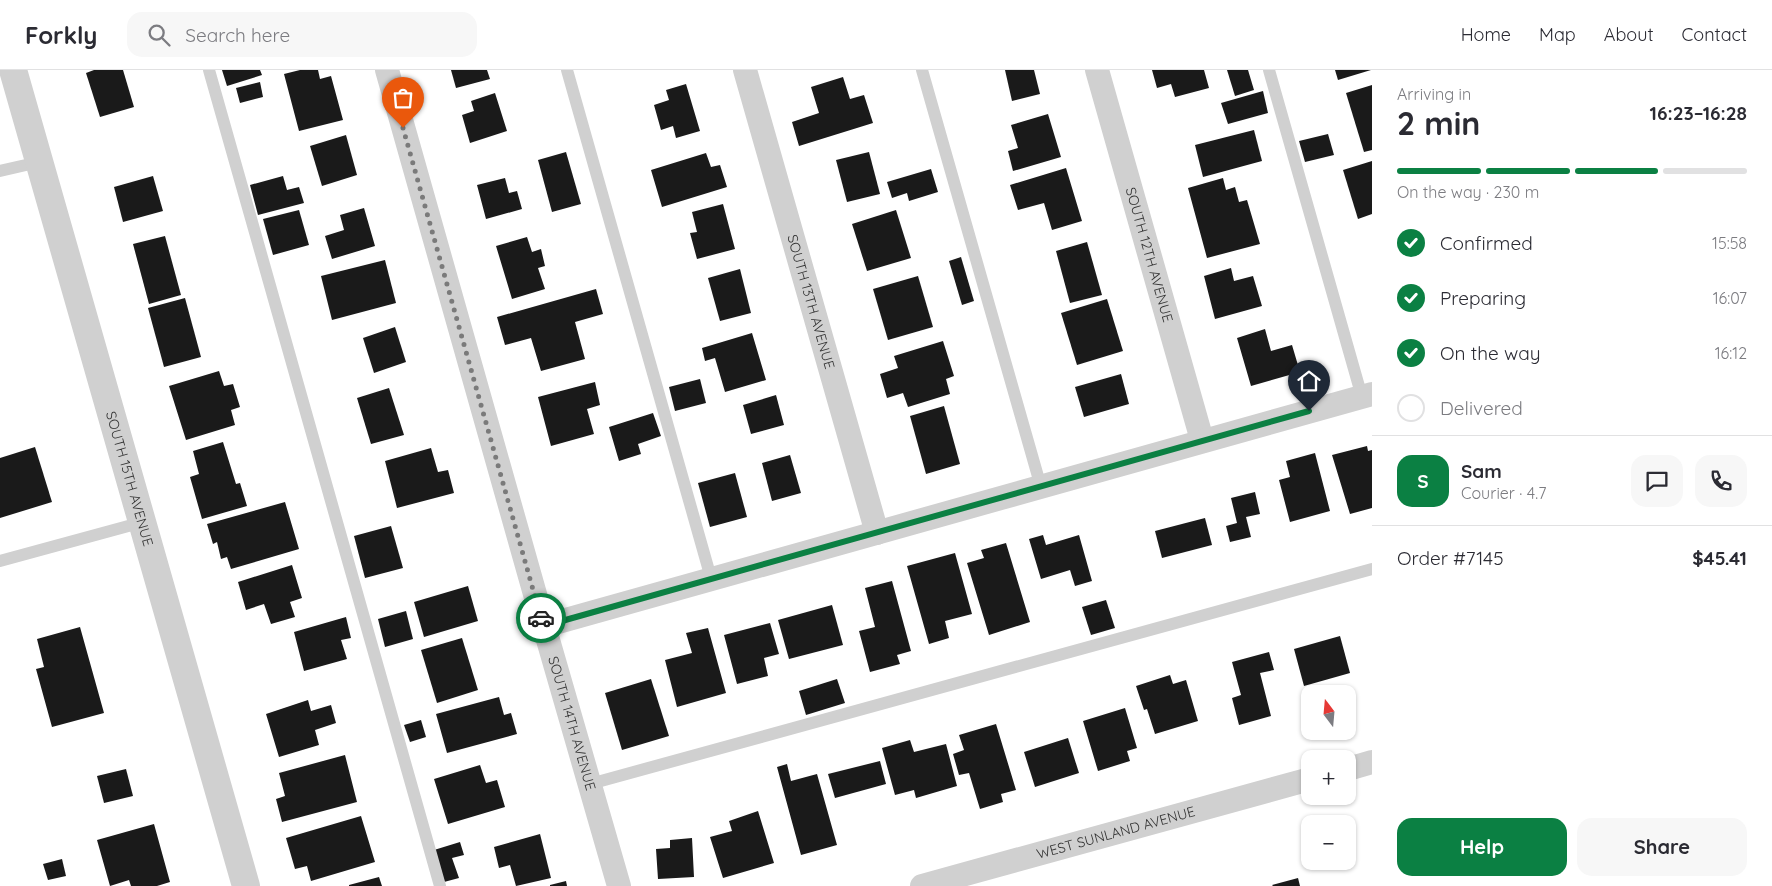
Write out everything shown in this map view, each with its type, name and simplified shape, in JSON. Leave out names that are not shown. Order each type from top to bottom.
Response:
[{"type":"street","name":"SOUTH 15TH AVENUE","points":[[13,70],[246,886]]},
{"type":"street","name":"SOUTH 14TH AVENUE","points":[[387,70],[619,886]]},
{"type":"street","name":"SOUTH 13TH AVENUE","points":[[745,70],[877,533]]},
{"type":"street","name":"SOUTH 12TH AVENUE","points":[[1097,70],[1202,440]]},
{"type":"street","points":[[544,626],[1367,395]]},
{"type":"street","points":[[1356,767],[1372,762]]},
{"type":"street","name":"WEST SUNLAND AVENUE","points":[[922,886],[961,881],[1301,782]]},
{"type":"lane","points":[[209,70],[440,886]]},
{"type":"lane","points":[[567,70],[712,578]]},
{"type":"lane","points":[[922,70],[1041,487]]},
{"type":"lane","points":[[1269,70],[1367,395]]},
{"type":"lane","points":[[0,171],[40,162]]},
{"type":"lane","points":[[0,561],[143,522]]},
{"type":"lane","points":[[590,784],[1372,568]]},
{"type":"building","points":[[94,70],[123,70],[134,107],[100,117],[86,73]]},
{"type":"building","points":[[222,70],[260,70],[262,75],[227,86]]},
{"type":"building","points":[[300,70],[318,70],[320,79],[331,76],[343,120],[299,131],[284,74]]},
{"type":"building","points":[[451,70],[487,70],[490,79],[456,88]]},
{"type":"building","points":[[1005,70],[1034,70],[1040,94],[1012,101]]},
{"type":"building","points":[[1152,70],[1204,70],[1209,88],[1175,97],[1171,84],[1157,88]]},
{"type":"building","points":[[1227,70],[1248,70],[1254,90],[1235,96]]},
{"type":"building","points":[[1335,70],[1371,70],[1338,80]]},
{"type":"building","points":[[843,77],[850,99],[864,95],[873,123],[799,146],[792,122],[819,113],[811,87]]},
{"type":"building","points":[[260,82],[263,97],[240,103],[236,88]]},
{"type":"building","points":[[686,84],[700,131],[676,138],[673,126],[661,130],[654,105],[669,100],[666,90]]},
{"type":"building","points":[[1372,85],[1372,150],[1364,152],[1346,93]]},
{"type":"building","points":[[1263,91],[1268,113],[1228,124],[1221,103]]},
{"type":"building","points":[[495,93],[507,131],[470,143],[462,115],[474,111],[471,101]]},
{"type":"building","points":[[1048,114],[1061,157],[1013,171],[1008,151],[1018,148],[1011,125]]},
{"type":"building","points":[[1254,130],[1262,161],[1203,177],[1195,145]]},
{"type":"building","points":[[1328,134],[1334,155],[1305,162],[1299,141]]},
{"type":"building","points":[[346,135],[357,175],[322,186],[310,146]]},
{"type":"building","points":[[566,152],[581,204],[552,212],[538,160]]},
{"type":"building","points":[[869,152],[880,194],[847,202],[836,160]]},
{"type":"building","points":[[706,153],[711,167],[720,165],[727,187],[662,207],[651,170]]},
{"type":"building","points":[[1372,161],[1372,214],[1358,219],[1343,170]]},
{"type":"building","points":[[1066,168],[1082,221],[1052,230],[1044,203],[1018,210],[1010,185]]},
{"type":"building","points":[[931,169],[938,192],[909,201],[907,193],[892,198],[887,182]]},
{"type":"building","points":[[153,176],[163,211],[123,222],[114,187]]},
{"type":"building","points":[[283,176],[287,190],[299,187],[304,203],[258,215],[250,185]]},
{"type":"building","points":[[505,178],[509,193],[517,191],[522,209],[486,219],[477,185]]},
{"type":"building","points":[[1223,178],[1226,190],[1235,187],[1239,202],[1247,200],[1260,244],[1207,258],[1188,188]]},
{"type":"building","points":[[723,204],[735,249],[697,259],[690,233],[697,232],[692,212]]},
{"type":"building","points":[[364,208],[375,246],[332,259],[325,236],[344,230],[340,215]]},
{"type":"building","points":[[299,210],[309,245],[273,255],[263,219]]},
{"type":"building","points":[[896,210],[911,258],[867,271],[852,224]]},
{"type":"building","points":[[165,236],[181,295],[149,304],[133,244]]},
{"type":"building","points":[[527,237],[532,252],[541,249],[545,266],[538,268],[545,289],[512,299],[496,246]]},
{"type":"building","points":[[1087,242],[1102,295],[1070,303],[1056,251]]},
{"type":"building","points":[[961,257],[974,301],[962,305],[949,261]]},
{"type":"building","points":[[385,260],[396,303],[332,320],[321,276]]},
{"type":"building","points":[[1231,268],[1234,281],[1253,276],[1262,306],[1215,319],[1204,276]]},
{"type":"building","points":[[740,269],[751,313],[720,321],[708,278]]},
{"type":"building","points":[[918,276],[933,327],[888,340],[873,289]]},
{"type":"building","points":[[596,289],[603,314],[575,322],[585,359],[541,371],[531,338],[505,345],[497,317]]},
{"type":"building","points":[[185,298],[201,357],[164,367],[148,308]]},
{"type":"building","points":[[1107,299],[1123,351],[1077,365],[1061,313]]},
{"type":"building","points":[[395,327],[406,362],[374,373],[363,338]]},
{"type":"building","points":[[1265,329],[1271,351],[1292,345],[1300,372],[1251,386],[1237,338]]},
{"type":"building","points":[[752,333],[766,380],[725,392],[715,358],[705,361],[702,348]]},
{"type":"building","points":[[943,341],[954,376],[946,379],[950,394],[908,407],[903,393],[887,398],[880,374],[898,368],[894,356]]},
{"type":"building","points":[[219,371],[224,386],[233,384],[240,407],[231,410],[235,425],[186,440],[169,386]]},
{"type":"building","points":[[1121,374],[1129,404],[1084,417],[1075,387]]},
{"type":"building","points":[[700,379],[706,403],[675,411],[669,387]]},
{"type":"building","points":[[595,382],[600,405],[587,409],[594,434],[551,446],[538,397]]},
{"type":"building","points":[[389,388],[404,435],[371,444],[357,398]]},
{"type":"building","points":[[776,395],[784,425],[751,434],[743,405]]},
{"type":"building","points":[[944,406],[960,464],[926,474],[910,416]]},
{"type":"building","points":[[653,413],[661,436],[638,444],[641,454],[619,461],[609,427]]},
{"type":"building","points":[[223,442],[236,484],[240,483],[247,506],[202,519],[190,477],[199,474],[193,451]]},
{"type":"building","points":[[1367,446],[1368,451],[1372,450],[1372,508],[1350,514],[1332,455]]},
{"type":"building","points":[[35,447],[52,502],[0,518],[0,458]]},
{"type":"building","points":[[431,448],[438,472],[448,470],[454,493],[397,508],[385,461]]},
{"type":"building","points":[[1315,453],[1330,511],[1290,522],[1279,480],[1290,477],[1286,461]]},
{"type":"building","points":[[790,455],[801,493],[772,501],[762,463]]},
{"type":"building","points":[[735,473],[747,517],[710,527],[698,483]]},
{"type":"building","points":[[1255,492],[1260,514],[1246,517],[1251,537],[1230,542],[1226,526],[1237,523],[1231,498]]},
{"type":"building","points":[[285,502],[299,549],[231,569],[227,557],[221,559],[217,542],[213,544],[207,524]]},
{"type":"building","points":[[1205,518],[1212,545],[1162,558],[1155,531]]},
{"type":"building","points":[[391,526],[403,568],[365,578],[354,536]]},
{"type":"building","points":[[1043,535],[1046,545],[1079,535],[1092,581],[1075,586],[1070,570],[1041,579],[1029,539]]},
{"type":"building","points":[[1006,543],[1030,622],[989,635],[967,563],[984,558],[981,550]]},
{"type":"building","points":[[955,553],[972,614],[945,621],[949,638],[929,644],[907,566]]},
{"type":"building","points":[[292,565],[302,598],[290,602],[295,617],[271,624],[264,604],[246,610],[238,582]]},
{"type":"building","points":[[892,581],[911,651],[897,655],[900,664],[870,672],[859,631],[875,627],[865,588]]},
{"type":"building","points":[[468,586],[478,621],[424,637],[414,602]]},
{"type":"building","points":[[1106,600],[1115,628],[1091,635],[1082,607]]},
{"type":"building","points":[[832,605],[843,645],[789,659],[778,620]]},
{"type":"building","points":[[406,611],[413,639],[385,647],[378,619]]},
{"type":"building","points":[[346,617],[351,638],[341,640],[347,659],[304,671],[294,632]]},
{"type":"building","points":[[770,623],[779,654],[764,658],[768,676],[737,684],[724,635]]},
{"type":"building","points":[[80,627],[104,713],[52,727],[36,669],[44,667],[37,639]]},
{"type":"building","points":[[708,628],[726,693],[677,707],[665,660],[692,653],[686,633]]},
{"type":"building","points":[[1340,636],[1350,673],[1304,685],[1294,649]]},
{"type":"building","points":[[462,638],[478,690],[437,703],[421,650]]},
{"type":"building","points":[[1269,652],[1274,670],[1260,673],[1271,716],[1239,725],[1232,698],[1241,695],[1232,662]]},
{"type":"building","points":[[1170,675],[1173,684],[1186,680],[1198,721],[1155,734],[1147,709],[1144,710],[1136,686]]},
{"type":"building","points":[[651,679],[669,736],[622,750],[605,693]]},
{"type":"building","points":[[837,679],[845,703],[806,715],[799,691]]},
{"type":"building","points":[[499,697],[504,715],[511,713],[517,734],[447,753],[436,714]]},
{"type":"building","points":[[308,700],[311,711],[331,705],[336,723],[315,730],[319,745],[279,757],[266,714]]},
{"type":"building","points":[[1125,708],[1137,748],[1127,751],[1130,761],[1098,771],[1083,721]]},
{"type":"building","points":[[421,720],[426,737],[410,742],[404,725]]},
{"type":"building","points":[[996,724],[1016,790],[1001,794],[1003,802],[980,809],[969,773],[959,775],[953,754],[964,750],[959,735]]},
{"type":"building","points":[[1068,738],[1079,773],[1035,787],[1024,752]]},
{"type":"building","points":[[910,740],[914,752],[946,744],[957,786],[916,798],[914,790],[895,795],[882,748]]},
{"type":"building","points":[[345,755],[357,802],[282,822],[276,799],[285,796],[279,773]]},
{"type":"building","points":[[880,761],[886,784],[835,798],[828,774]]},
{"type":"building","points":[[787,764],[791,781],[817,774],[837,845],[801,855],[777,767]]},
{"type":"building","points":[[480,765],[486,783],[497,780],[505,807],[448,824],[434,779]]},
{"type":"building","points":[[126,769],[133,796],[104,803],[97,776]]},
{"type":"building","points":[[758,811],[774,863],[723,878],[710,837],[732,831],[729,821]]},
{"type":"building","points":[[361,816],[375,862],[311,881],[307,866],[295,869],[286,838]]},
{"type":"building","points":[[154,824],[170,882],[157,886],[131,886],[129,880],[110,886],[97,840]]},
{"type":"building","points":[[540,834],[551,878],[516,886],[510,865],[499,868],[494,847]]},
{"type":"building","points":[[692,838],[694,877],[658,879],[656,849],[670,848],[670,840]]},
{"type":"building","points":[[460,842],[464,855],[452,858],[459,878],[444,882],[434,850]]},
{"type":"building","points":[[62,859],[66,876],[48,880],[43,864]]},
{"type":"building","points":[[379,877],[382,886],[349,886],[349,885]]},
{"type":"building","points":[[1298,878],[1300,886],[1272,885]]},
{"type":"building","points":[[566,881],[567,886],[550,886],[550,885]]},
{"type":"way so far","points":[[403,128],[541,618]]},
{"type":"route","points":[[541,618],[544,626],[1309,411]]}]
